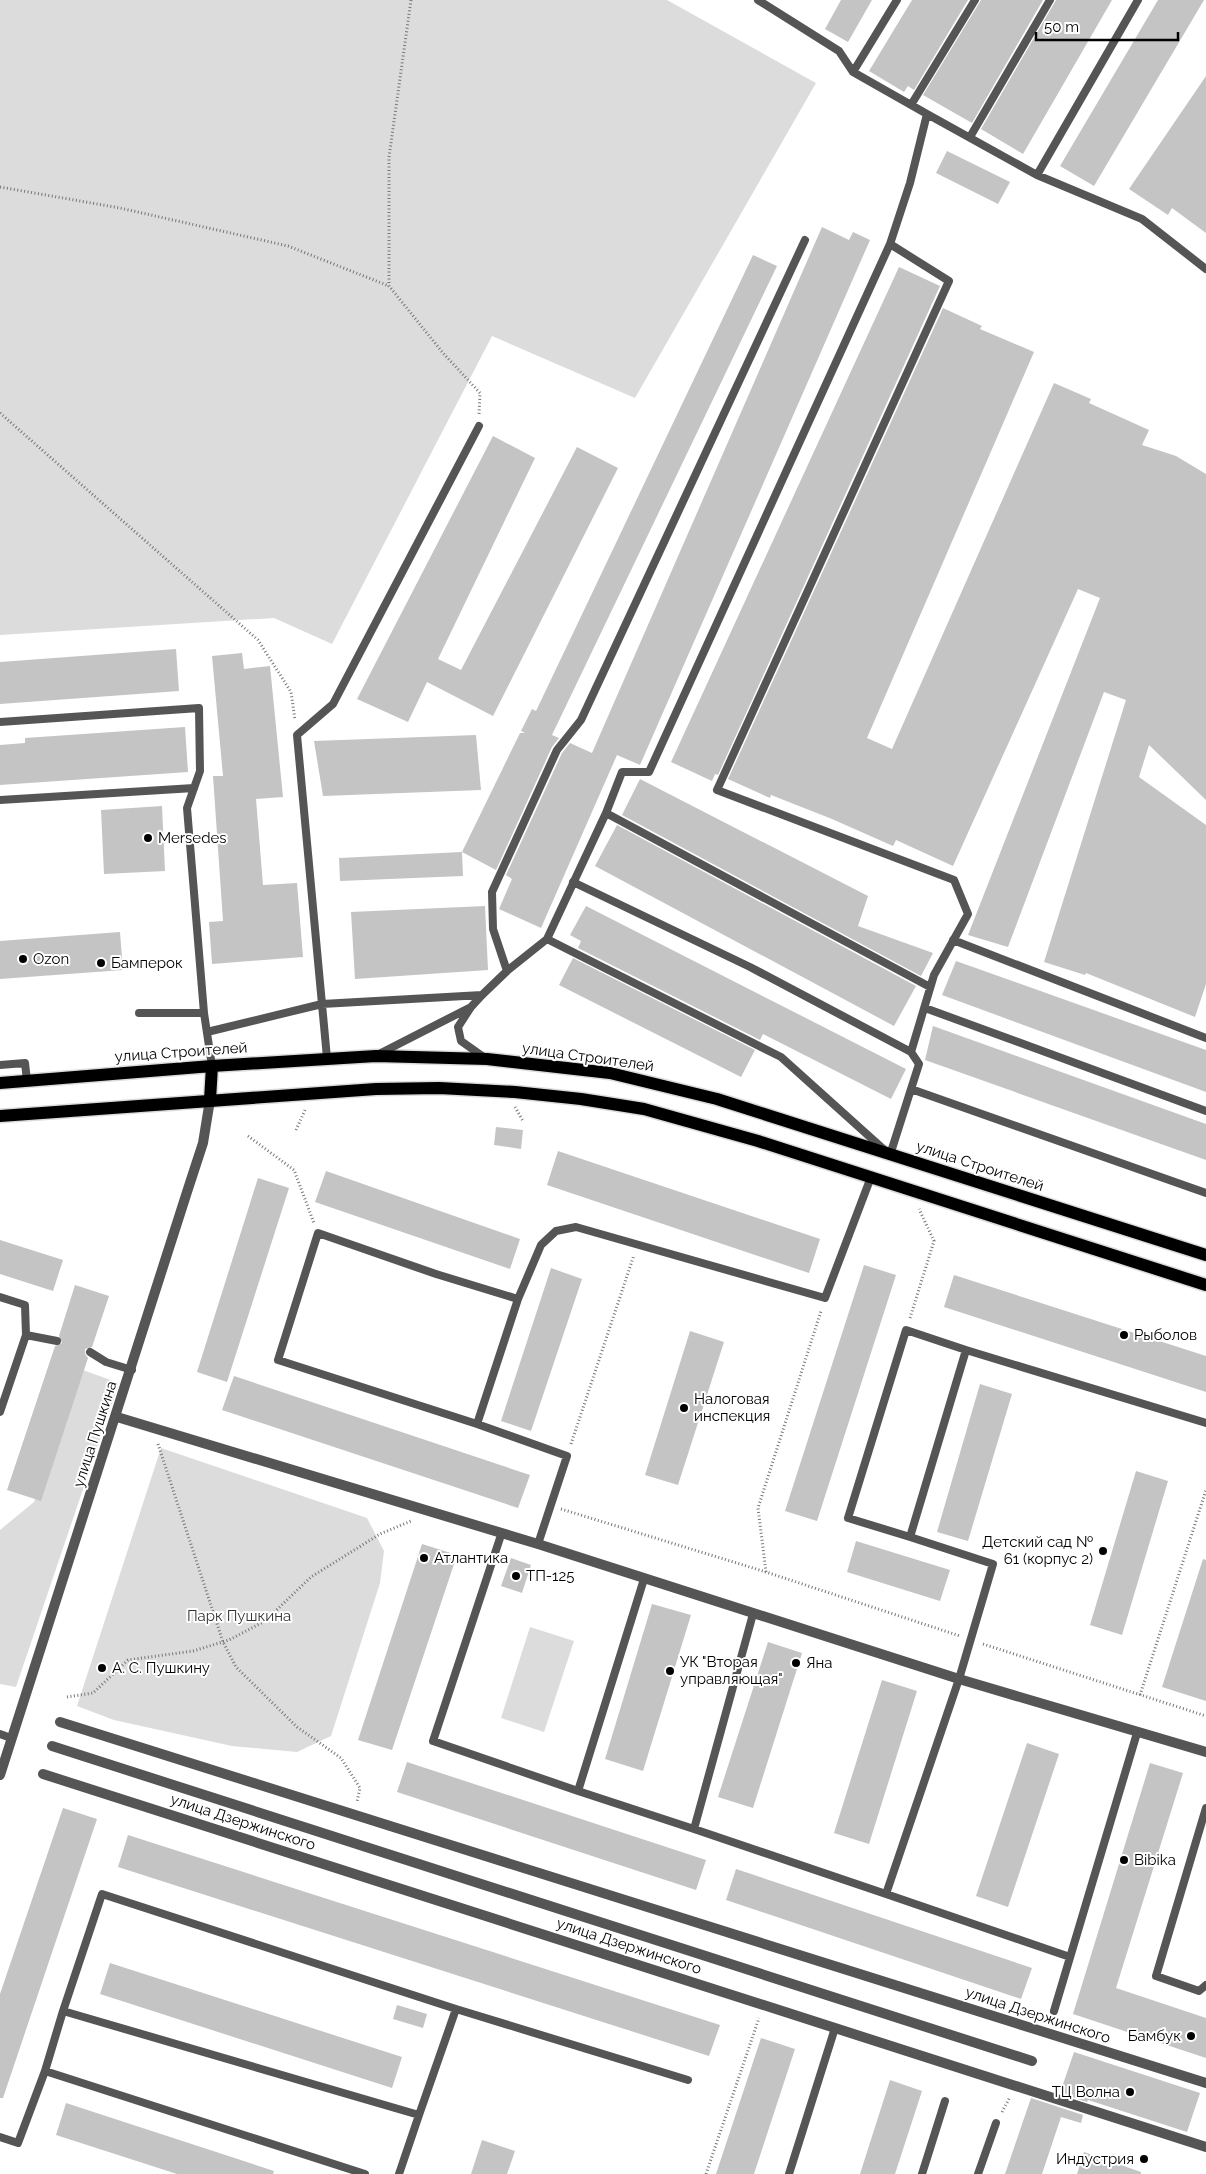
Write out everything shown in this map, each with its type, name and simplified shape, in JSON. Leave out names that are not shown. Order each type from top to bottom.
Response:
[{"type":"main road","name":"улица Строителей","points":[[0,1083],[212,1066],[376,1056],[486,1059],[610,1073],[717,1099],[1206,1255]]},
{"type":"main road","points":[[210,1100],[212,1066]]},
{"type":"main road","points":[[0,1116],[210,1100],[439,1088],[515,1092],[581,1099],[644,1109],[871,1177],[1206,1285]]},
{"type":"street","name":"улица Пушкина","points":[[0,1775],[117,1417],[203,1143],[210,1100]]},
{"type":"street","points":[[117,1417],[501,1535],[538,1544],[959,1679],[1206,1752]]},
{"type":"street","name":"улица Дзержинского","points":[[60,1722],[1206,2084]]},
{"type":"street","name":"улица Дзержинского","points":[[52,1746],[1032,2061]]},
{"type":"street","name":"улица Дзержинского","points":[[43,1774],[1206,2147]]},
{"type":"lane","points":[[758,0],[769,3],[839,51],[853,72],[1037,175],[1142,218],[1206,269]]},
{"type":"lane","points":[[853,72],[897,0]]},
{"type":"lane","points":[[911,105],[975,0]]},
{"type":"lane","points":[[970,138],[1050,0]]},
{"type":"lane","points":[[1037,175],[1138,0]]},
{"type":"lane","points":[[486,1059],[462,1041],[458,1027],[471,1007],[482,995],[507,971],[547,939],[606,813],[622,772],[649,772],[890,244],[910,183],[927,114]]},
{"type":"lane","points":[[507,971],[493,928],[492,892],[557,750],[581,720],[805,240]]},
{"type":"lane","points":[[890,244],[949,281],[717,790],[954,880],[968,914],[934,975],[911,1052]]},
{"type":"lane","points":[[327,1058],[297,735],[333,704],[479,426]]},
{"type":"lane","points":[[0,722],[199,708],[200,771],[187,808],[204,1013],[212,1066]]},
{"type":"lane","points":[[0,800],[194,788]]},
{"type":"lane","points":[[606,813],[930,987]]},
{"type":"lane","points":[[547,939],[781,1057],[890,1155],[919,1064],[911,1052],[750,967],[573,882]]},
{"type":"lane","points":[[953,940],[1206,1038]]},
{"type":"lane","points":[[207,1032],[322,1004],[482,995]]},
{"type":"lane","points":[[376,1056],[471,1007]]},
{"type":"lane","points":[[925,1008],[1206,1111]]},
{"type":"lane","points":[[139,1013],[204,1013]]},
{"type":"lane","points":[[0,1065],[25,1063],[27,1081]]},
{"type":"lane","points":[[911,1089],[1206,1193]]},
{"type":"lane","points":[[477,1424],[518,1299],[541,1245],[556,1231],[576,1227],[825,1298],[871,1177]]},
{"type":"lane","points":[[518,1299],[436,1274],[318,1233],[278,1360],[477,1424],[567,1456],[538,1544]]},
{"type":"lane","points":[[0,1297],[24,1305],[26,1335],[0,1412]]},
{"type":"lane","points":[[886,1894],[959,1679],[993,1564],[848,1518],[906,1330],[1206,1423]]},
{"type":"lane","points":[[26,1335],[57,1341]]},
{"type":"lane","points":[[910,1537],[966,1350]]},
{"type":"lane","points":[[90,1352],[106,1362],[132,1370]]},
{"type":"lane","points":[[501,1535],[433,1741],[1070,1957]]},
{"type":"lane","points":[[578,1791],[644,1579]]},
{"type":"lane","points":[[694,1829],[753,1614]]},
{"type":"lane","points":[[1054,2011],[1137,1733]]},
{"type":"lane","points":[[0,1734],[11,1738]]},
{"type":"lane","points":[[1206,1808],[1156,1976],[1199,1991],[1206,1985]]},
{"type":"lane","points":[[0,2137],[18,2143],[45,2071],[102,1894],[456,2009],[688,2080]]},
{"type":"lane","points":[[399,2174],[456,2009]]},
{"type":"lane","points":[[64,2010],[419,2115]]},
{"type":"lane","points":[[788,2174],[835,2028]]},
{"type":"lane","points":[[45,2071],[365,2174]]},
{"type":"lane","points":[[922,2174],[945,2101]]},
{"type":"lane","points":[[978,2174],[996,2123]]},
{"type":"path","points":[[389,286],[389,157],[411,0]]},
{"type":"path","points":[[0,186],[120,208],[288,246],[389,286],[443,353],[480,393],[479,426]]},
{"type":"path","points":[[0,413],[258,640],[292,692],[297,735]]},
{"type":"path","points":[[248,1136],[294,1170],[318,1233]]},
{"type":"path","points":[[906,1330],[934,1241]]},
{"type":"path","points":[[567,1456],[637,1244]]},
{"type":"path","points":[[766,1572],[758,1508],[825,1298]]},
{"type":"path","points":[[156,1441],[223,1642],[236,1667],[297,1727],[341,1758],[360,1788],[354,1815]]},
{"type":"path","points":[[1140,1696],[1206,1490]]},
{"type":"path","points":[[551,1506],[766,1572],[1140,1696],[1206,1716]]},
{"type":"path","points":[[67,1697],[94,1693],[128,1660],[193,1652],[223,1642],[265,1621],[311,1577],[380,1534],[430,1513]]},
{"type":"path","points":[[706,2174],[763,2005]]},
{"type":"green space","points":[[0,0],[667,0],[816,83],[635,398],[492,336],[332,644],[274,618],[0,635]]},
{"type":"green space","points":[[80,1369],[119,1383],[16,1687],[0,1684],[0,1530],[34,1502]]},
{"type":"green space","name":"Парк Пушкина","points":[[161,1448],[367,1518],[384,1551],[380,1583],[331,1736],[297,1752],[232,1746],[114,1720],[77,1706]]},
{"type":"green space","points":[[530,1627],[574,1641],[544,1732],[501,1718]]},
{"type":"building","points":[[841,0],[872,0],[848,42],[825,29]]},
{"type":"building","points":[[912,0],[968,0],[914,90],[908,86],[904,92],[869,71]]},
{"type":"building","points":[[981,0],[1043,0],[972,123],[923,95]]},
{"type":"building","points":[[1056,0],[1112,0],[1023,154],[981,129]]},
{"type":"building","points":[[1158,0],[1204,0],[1094,186],[1060,166]]},
{"type":"building","points":[[1206,76],[1206,233],[1172,208],[1168,215],[1129,189]]},
{"type":"building","points":[[947,151],[1010,182],[998,204],[936,173]]},
{"type":"building","points":[[822,227],[849,240],[853,232],[870,240],[640,765],[617,755],[541,928],[499,909],[512,879],[506,875],[562,753],[570,743],[592,753]]},
{"type":"building","points":[[753,255],[777,266],[552,735],[559,738],[552,747],[496,870],[462,852],[520,733],[525,733],[521,731],[532,709],[536,711]]},
{"type":"building","points":[[899,267],[940,286],[718,775],[715,774],[712,781],[671,762]]},
{"type":"building","points":[[943,308],[982,326],[980,329],[1034,352],[867,738],[892,749],[1054,383],[1091,399],[1089,403],[1149,430],[1142,445],[1176,456],[1206,474],[1206,800],[1149,745],[1139,777],[1206,825],[1206,984],[1195,1017],[1086,973],[1085,975],[1044,962],[1126,700],[1104,692],[1008,947],[968,935],[1100,598],[1078,589],[953,866],[896,840],[893,846],[832,819],[771,795],[770,798],[728,779]]},
{"type":"building","points":[[493,436],[535,458],[438,659],[461,670],[577,447],[618,468],[493,716],[427,682],[408,722],[357,699]]},
{"type":"building","points":[[176,649],[179,691],[0,704],[0,662]]},
{"type":"building","points":[[242,653],[244,669],[270,666],[283,797],[256,799],[263,885],[297,883],[303,957],[212,964],[209,922],[223,921],[213,776],[223,776],[212,656]]},
{"type":"building","points":[[185,727],[188,772],[0,785],[0,745],[25,743],[25,738]]},
{"type":"building","points":[[476,735],[481,790],[323,796],[314,741]]},
{"type":"building","points":[[640,779],[868,896],[858,926],[933,953],[921,976],[622,815]]},
{"type":"building","points":[[162,806],[165,871],[104,874],[101,810]]},
{"type":"building","points":[[617,825],[916,986],[894,1026],[595,866]]},
{"type":"building","points":[[462,852],[463,876],[340,881],[339,858]]},
{"type":"building","points":[[485,906],[488,970],[355,979],[351,912]]},
{"type":"building","points":[[586,906],[906,1069],[891,1099],[763,1034],[760,1040],[578,948],[581,941],[570,935]]},
{"type":"building","points":[[120,932],[123,970],[0,979],[0,941]]},
{"type":"building","points":[[573,958],[755,1050],[741,1077],[559,985]]},
{"type":"building","points":[[956,961],[1206,1050],[1206,1092],[942,995]]},
{"type":"building","points":[[933,1026],[1206,1124],[1206,1160],[925,1060]]},
{"type":"building","points":[[496,1127],[523,1130],[521,1149],[494,1145]]},
{"type":"building","points":[[558,1151],[820,1239],[809,1273],[547,1185]]},
{"type":"building","points":[[326,1171],[520,1239],[510,1269],[315,1202]]},
{"type":"building","points":[[258,1178],[289,1188],[227,1382],[197,1372]]},
{"type":"building","points":[[0,1240],[63,1260],[53,1291],[0,1274]]},
{"type":"building","points":[[864,1265],[896,1275],[817,1521],[785,1511]]},
{"type":"building","points":[[551,1268],[582,1279],[531,1431],[501,1421]]},
{"type":"building","points":[[954,1275],[1206,1356],[1206,1392],[944,1307]]},
{"type":"building","points":[[75,1285],[109,1296],[92,1347],[85,1349],[85,1354],[88,1358],[41,1501],[7,1490],[55,1346],[62,1343],[59,1336]]},
{"type":"building","name":"Налоговая инспекция","points":[[690,1331],[724,1342],[678,1485],[645,1475]]},
{"type":"building","points":[[234,1376],[530,1475],[518,1508],[222,1410]]},
{"type":"building","points":[[980,1384],[1012,1394],[968,1541],[937,1532]]},
{"type":"building","points":[[1136,1471],[1168,1481],[1122,1635],[1090,1625]]},
{"type":"building","points":[[856,1541],[950,1570],[940,1601],[847,1572]]},
{"type":"building","points":[[422,1544],[457,1555],[392,1750],[358,1740]]},
{"type":"building","name":"ТП-125","points":[[511,1558],[531,1565],[522,1593],[501,1586]]},
{"type":"building","points":[[1203,1559],[1206,1560],[1206,1701],[1162,1687]]},
{"type":"building","points":[[652,1604],[691,1615],[643,1771],[605,1759]]},
{"type":"building","points":[[768,1642],[802,1653],[753,1808],[718,1797]]},
{"type":"building","points":[[882,1680],[917,1691],[869,1844],[834,1833]]},
{"type":"building","points":[[1027,1743],[1059,1754],[1008,1907],[976,1896]]},
{"type":"building","points":[[407,1762],[706,1860],[696,1890],[397,1792]]},
{"type":"building","points":[[1150,1763],[1183,1773],[1116,1988],[1206,2018],[1206,2058],[1073,2014]]},
{"type":"building","points":[[63,1808],[97,1819],[3,2098],[0,2098],[0,1994]]},
{"type":"building","points":[[128,1835],[720,2025],[709,2056],[118,1867]]},
{"type":"building","points":[[736,1869],[1032,1968],[1021,1999],[726,1900]]},
{"type":"building","points":[[110,1963],[402,2057],[392,2088],[100,1994]]},
{"type":"building","points":[[397,2005],[427,2014],[423,2028],[393,2019]]},
{"type":"building","points":[[761,2038],[795,2049],[754,2174],[716,2174]]},
{"type":"building","name":"ТЦ Волна","points":[[1074,2052],[1200,2093],[1187,2132],[1088,2100],[1087,2102],[1060,2093]]},
{"type":"building","points":[[890,2080],[922,2091],[895,2174],[860,2174]]},
{"type":"building","points":[[1031,2098],[1083,2115],[1081,2123],[1061,2117],[1042,2174],[1005,2174]]},
{"type":"building","points":[[66,2103],[274,2171],[273,2174],[177,2174],[56,2135]]},
{"type":"building","points":[[482,2140],[515,2151],[507,2174],[471,2174]]},
{"type":"building","points":[[1084,2152],[1141,2172],[1141,2174],[1077,2174]]},
{"type":"place","name":"Mersedes","points":[[148,838]]},
{"type":"place","name":"Ozon","points":[[23,959]]},
{"type":"place","name":"Бамперок","points":[[101,963]]},
{"type":"place","name":"Рыболов","points":[[1124,1335]]},
{"type":"place","name":"Налоговая инспекция","points":[[684,1408]]},
{"type":"place","name":"Детский сад № 61 (корпус 2)","points":[[1103,1551]]},
{"type":"place","name":"Атлантика","points":[[424,1558]]},
{"type":"place","name":"ТП-125","points":[[516,1576]]},
{"type":"place","name":"Яна","points":[[796,1663]]},
{"type":"place","name":"А. С. Пушкину","points":[[102,1668]]},
{"type":"place","name":"УК \"Вторая управляющая\"","points":[[670,1671]]},
{"type":"place","name":"Bibika","points":[[1124,1860]]},
{"type":"place","name":"Бамбук","points":[[1191,2036]]},
{"type":"place","name":"ТЦ Волна","points":[[1130,2092]]},
{"type":"place","name":"Индустрия","points":[[1144,2159]]}]
